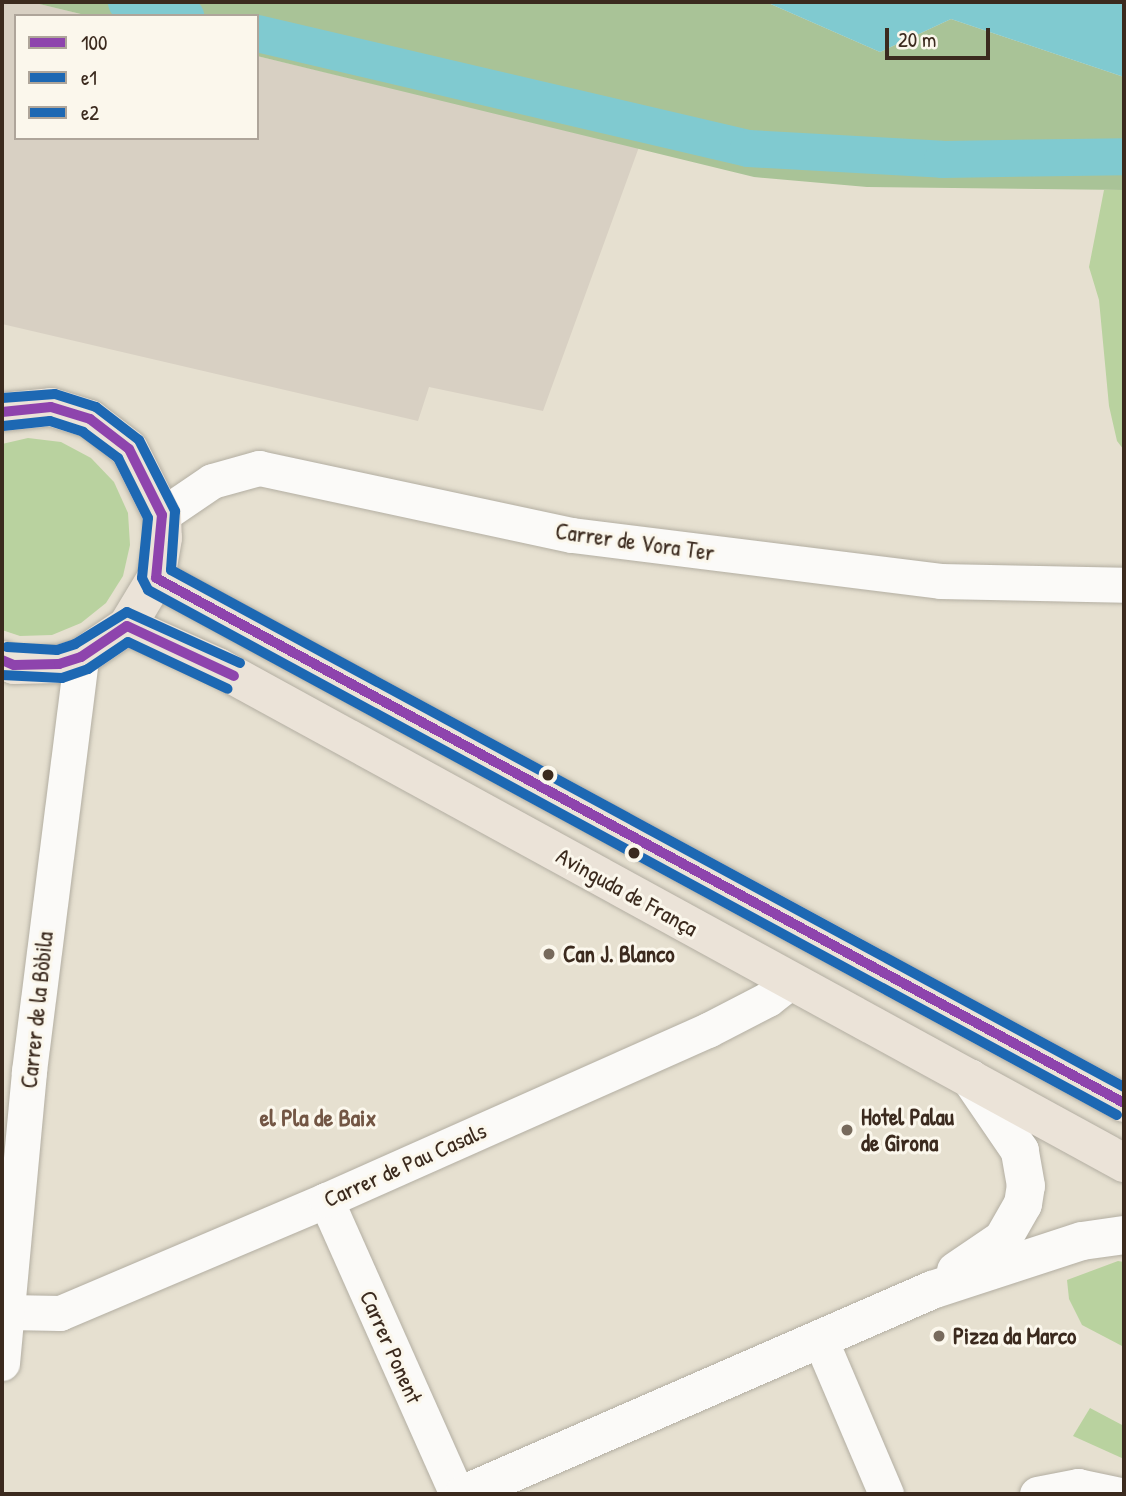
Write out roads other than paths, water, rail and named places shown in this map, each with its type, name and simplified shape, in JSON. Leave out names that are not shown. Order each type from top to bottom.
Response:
[{"type":"main road","points":[[2,412],[51,407],[90,419],[129,449],[162,515],[156,578],[127,626],[81,657],[59,664],[14,665],[2,660]]},
{"type":"main road","points":[[156,578],[1124,1103]]},
{"type":"main road","name":"Avinguda de França","points":[[127,626],[218,667],[1124,1163]]},
{"type":"street","name":"Carrer de Vora Ter","points":[[162,515],[212,481],[259,468],[572,535],[940,581],[1124,585]]},
{"type":"street","name":"Carrer de la Bòbila","points":[[2,1363],[8,1312],[15,1069],[81,657]]},
{"type":"street","name":"Carrer de Pau Casals","points":[[8,1312],[60,1313],[326,1200],[708,1030],[768,999],[790,982]]},
{"type":"street","points":[[932,1290],[1003,1239],[1023,1204],[1025,1175],[1020,1151],[970,1078]]},
{"type":"street","name":"Carrer Ponent","points":[[326,1200],[457,1494]]},
{"type":"street","points":[[464,1494],[513,1485],[820,1339],[932,1290],[1082,1241],[1124,1235]]},
{"type":"street","points":[[820,1339],[886,1494]]},
{"type":"street","points":[[1037,1494],[1078,1486],[1117,1494]]},
{"type":"water","points":[[766,2],[1124,2],[1124,77],[951,19],[880,52]]},
{"type":"waterway","points":[[126,2],[177,14]]},
{"type":"waterway","points":[[259,33],[748,148],[942,159],[1124,156]]},
{"type":"place","name":"Can J. Blanco","points":[[549,954]]},
{"type":"place","name":"Hotel Palau de Girona","points":[[847,1130]]},
{"type":"place","name":"Pizza da Marco","points":[[939,1336]]},
{"type":"district","name":"el Pla de Baix","points":[[318,1118]]}]
